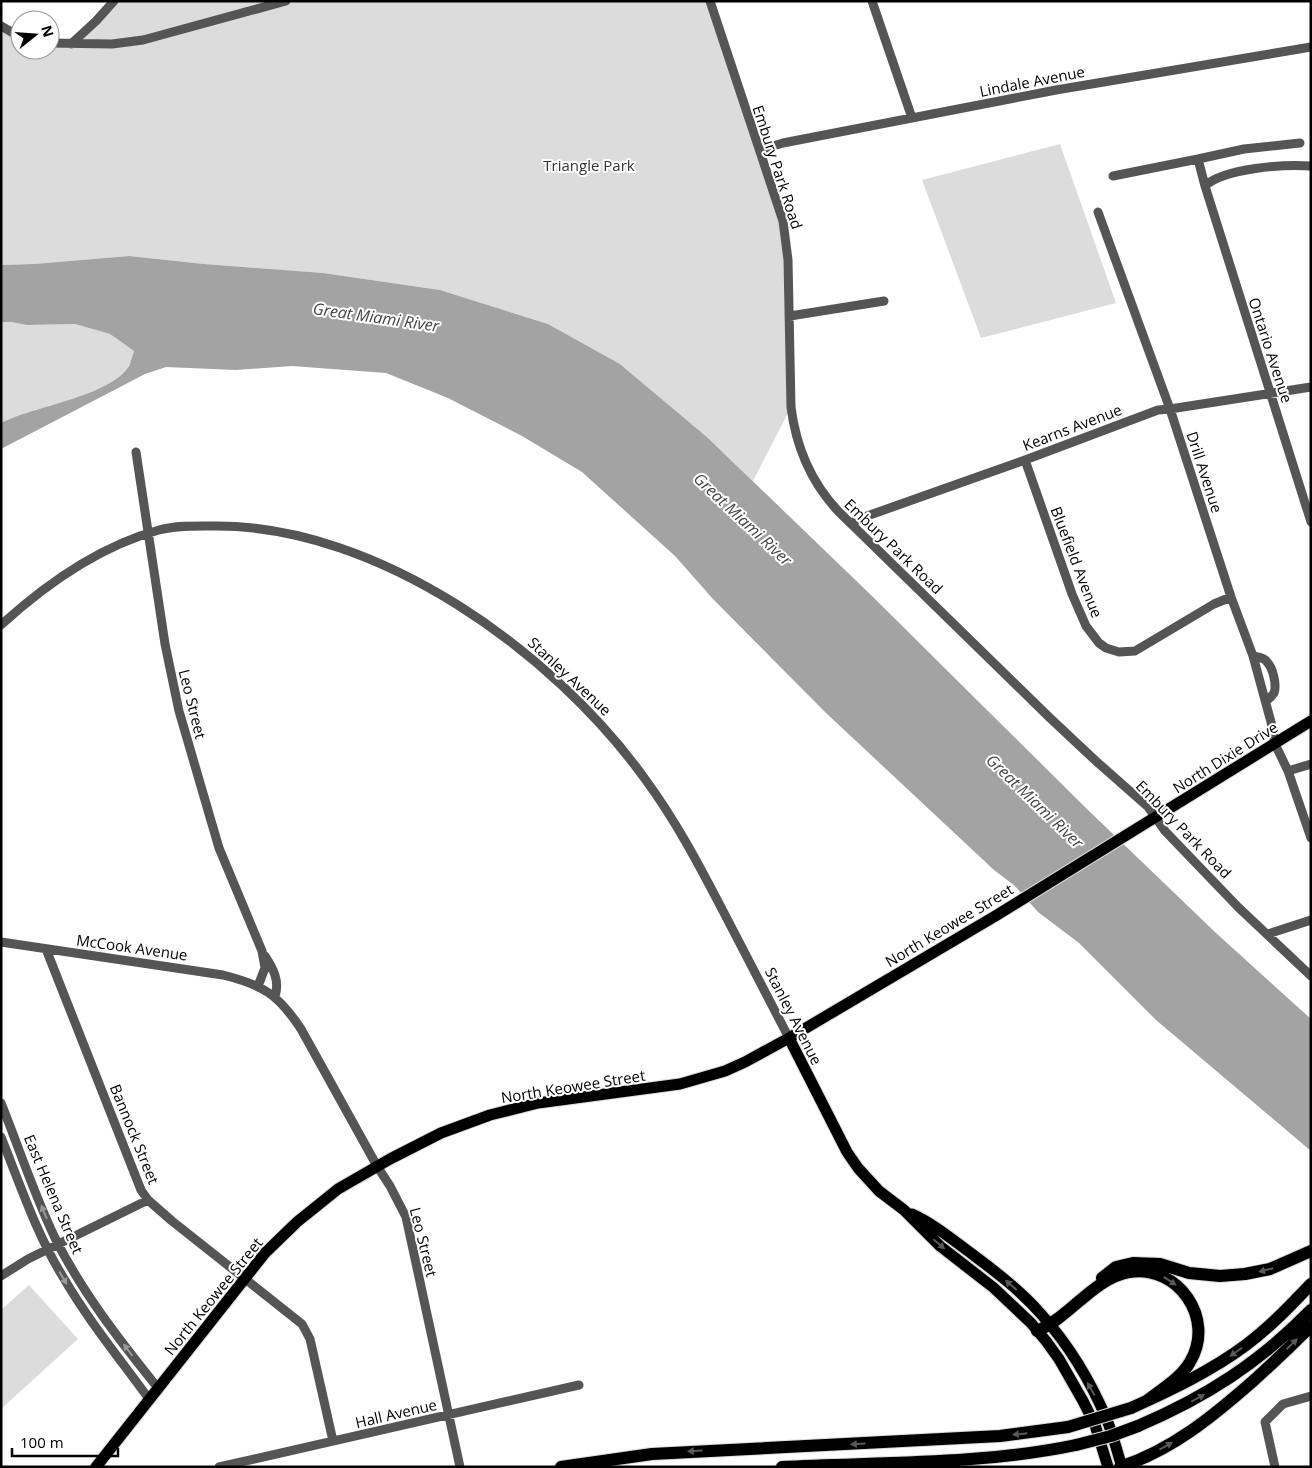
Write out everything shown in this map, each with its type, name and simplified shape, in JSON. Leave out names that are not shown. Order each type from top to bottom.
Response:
[{"type":"highway","points":[[1037,1331],[1116,1268],[1133,1263],[1160,1264],[1189,1273],[1220,1276],[1237,1275],[1270,1269],[1311,1251]]},
{"type":"highway","points":[[1048,1322],[1107,1281],[1127,1272],[1144,1271],[1163,1276],[1181,1288],[1192,1303],[1197,1316],[1199,1330],[1197,1347],[1190,1363],[1178,1376],[1148,1400]]},
{"type":"highway","points":[[561,1467],[652,1454],[1000,1436],[1068,1427],[1131,1408],[1184,1384],[1216,1366],[1248,1344],[1311,1284]]},
{"type":"highway","points":[[782,1467],[992,1457],[1032,1453],[1111,1436],[1172,1412],[1230,1379],[1277,1342],[1311,1310]]},
{"type":"highway","points":[[1121,1467],[1141,1460],[1165,1447],[1210,1418],[1311,1326]]},
{"type":"highway","points":[[837,1464],[852,1467]]},
{"type":"main road","name":"North Dixie Drive","points":[[1082,863],[1311,721]]},
{"type":"main road","name":"North Keowee Street","points":[[96,1467],[265,1253],[297,1222],[338,1189],[441,1132],[490,1115],[538,1104],[662,1087],[698,1079],[744,1062],[789,1038],[1082,863]]},
{"type":"main road","name":"Stanley Avenue","points":[[789,1038],[851,1158],[879,1191],[904,1210],[940,1246],[994,1288],[1037,1331],[1058,1359],[1095,1425],[1108,1467]]},
{"type":"main road","name":"Stanley Avenue","points":[[904,1210],[924,1220],[988,1266],[1023,1296],[1048,1322],[1070,1352],[1095,1395],[1107,1420],[1121,1467]]},
{"type":"street","points":[[71,44],[96,22],[114,1]]},
{"type":"street","points":[[60,44],[112,44],[143,40],[286,1]]},
{"type":"street","name":"Embury Park Road","points":[[710,1],[780,209],[787,239],[791,407],[802,457],[816,485],[831,504],[1050,718],[1096,762],[1148,807],[1165,831],[1311,976]]},
{"type":"street","points":[[872,1],[912,118]]},
{"type":"street","name":"Lindale Avenue","points":[[760,150],[783,142],[1056,90],[1311,47]]},
{"type":"street","points":[[1113,176],[1244,149],[1300,143]]},
{"type":"street","name":"Ontario Avenue","points":[[1198,159],[1311,522]]},
{"type":"street","points":[[1205,186],[1215,178],[1238,172],[1270,167],[1311,166]]},
{"type":"street","name":"Drill Avenue","points":[[1098,212],[1170,409],[1252,656],[1266,701],[1274,744],[1288,771],[1311,838]]},
{"type":"street","points":[[790,316],[884,301]]},
{"type":"street","name":"Kearns Avenue","points":[[851,523],[1158,410],[1311,387]]},
{"type":"street","name":"Leo Street","points":[[136,452],[165,644],[178,712],[219,848],[262,952],[276,975],[278,985],[275,996]]},
{"type":"street","name":"Bluefield Avenue","points":[[1025,460],[1065,574],[1086,626],[1099,643],[1106,648],[1119,652],[1135,651],[1214,604],[1231,597]]},
{"type":"street","name":"Stanley Avenue","points":[[1,625],[36,595],[76,569],[108,551],[148,534],[169,528],[231,526],[276,531],[333,545],[378,563],[429,588],[491,628],[527,655],[591,714],[632,761],[661,801],[697,861],[789,1038]]},
{"type":"street","points":[[1252,656],[1267,661],[1272,674],[1275,685],[1274,692],[1266,701]]},
{"type":"street","points":[[1288,771],[1311,764]]},
{"type":"street","points":[[1268,934],[1311,920]]},
{"type":"street","name":"McCook Avenue","points":[[1,942],[223,975],[258,986]]},
{"type":"street","name":"Bannock Street","points":[[46,948],[137,1182],[148,1200],[172,1221],[302,1324],[308,1332],[333,1441]]},
{"type":"street","name":"Leo Street","points":[[262,952],[265,968],[258,986],[283,1003],[301,1029],[406,1217],[460,1467]]},
{"type":"street","name":"East Helena Street","points":[[1,1103],[58,1244],[88,1295],[158,1388]]},
{"type":"street","name":"East Helena Street","points":[[1,1137],[48,1249],[78,1302],[149,1399]]},
{"type":"street","points":[[13,1167],[25,1163]]},
{"type":"street","points":[[1,1276],[48,1249],[148,1200]]},
{"type":"street","name":"Hall Avenue","points":[[219,1467],[579,1385]]},
{"type":"street","points":[[1275,1467],[1265,1422],[1283,1404],[1311,1396]]},
{"type":"green space","name":"Triangle Park","points":[[114,1],[710,1],[783,221],[791,407],[753,481],[708,438],[620,364],[548,324],[440,290],[323,273],[129,256],[1,265],[1,26],[10,31],[10,60],[60,60],[60,43],[71,44]]},
{"type":"green space","points":[[1060,144],[1116,303],[981,338],[922,180]]},
{"type":"green space","points":[[1,322],[27,325],[75,324],[110,334],[134,351],[129,365],[119,376],[105,385],[70,400],[1,423]]},
{"type":"green space","points":[[29,1285],[78,1339],[1,1409],[1,1310]]},
{"type":"water","name":"Great Miami River","points":[[129,256],[323,273],[440,290],[548,324],[620,364],[708,438],[872,596],[1089,811],[1216,933],[1311,1019],[1311,1151],[1156,1020],[1079,943],[1038,912],[1015,886],[994,870],[825,712],[713,599],[675,556],[582,472],[522,436],[448,398],[386,373],[292,366],[236,370],[166,367],[145,374],[1,449],[1,423],[105,386],[119,377],[129,366],[134,351],[110,334],[75,324],[27,325],[1,322],[1,265]]}]
